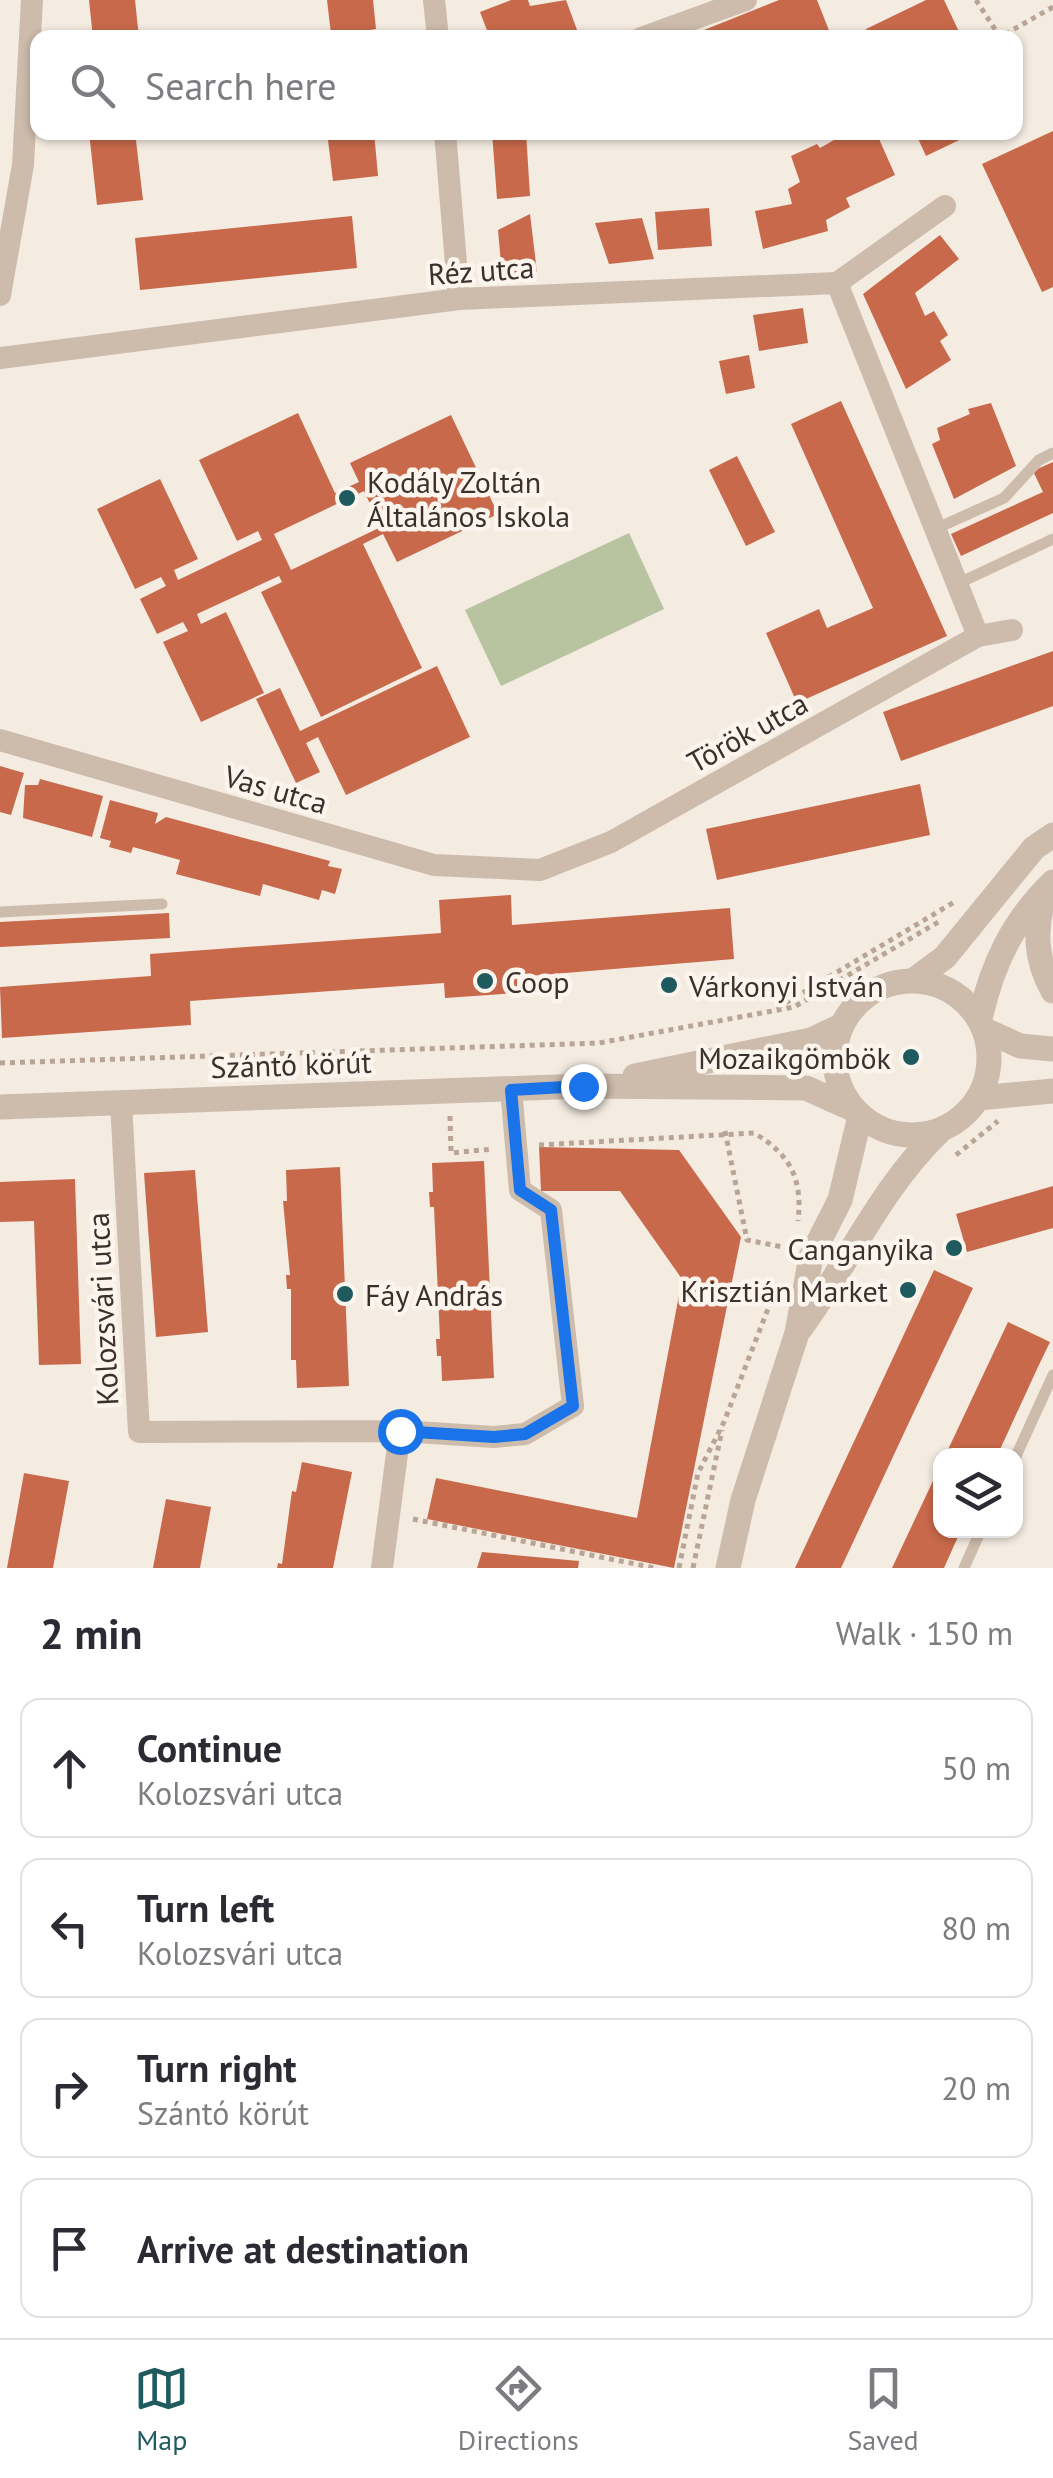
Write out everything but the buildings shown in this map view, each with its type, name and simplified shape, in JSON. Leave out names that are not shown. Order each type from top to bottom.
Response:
[{"type":"street","points":[[30,30],[32,0]]},
{"type":"street","points":[[434,0],[437,30]]},
{"type":"street","points":[[663,30],[746,0]]},
{"type":"street","points":[[0,296],[23,165],[30,37]]},
{"type":"street","points":[[446,140],[459,299]]},
{"type":"street","points":[[945,206],[837,283],[978,636]]},
{"type":"street","name":"Réz utca","points":[[0,358],[459,299],[837,283]]},
{"type":"street","name":"Török utca","points":[[540,870],[611,842],[978,636],[1012,630]]},
{"type":"street","name":"Vas utca","points":[[0,740],[434,866],[540,870]]},
{"type":"street","points":[[914,980],[946,957],[1034,848],[1053,834]]},
{"type":"street","points":[[1050,885],[1037,943],[1042,971],[1053,992]]},
{"type":"street","points":[[797,1334],[835,1282],[909,1160],[940,1131],[962,1118],[979,1098],[988,1077],[982,1024],[999,954],[1020,917],[1050,885]]},
{"type":"street","points":[[940,1131],[912,1136],[884,1131],[856,1112],[840,1087],[834,1062],[839,1028],[866,996],[889,984],[914,980],[940,985],[963,998],[982,1024],[1020,1046],[1053,1049]]},
{"type":"street","name":"Szántó körút","points":[[583,1086],[811,1040],[839,1028]]},
{"type":"street","name":"Szántó körút","points":[[0,1106],[583,1086],[806,1088],[856,1112]]},
{"type":"street","name":"Kolozsvári utca","points":[[121,1102],[139,1432],[400,1431],[494,1437],[525,1434],[573,1406],[551,1210],[520,1190],[511,1090]]},
{"type":"street","points":[[979,1098],[1053,1091]]},
{"type":"street","points":[[728,1568],[743,1500],[797,1334],[812,1256],[840,1200],[856,1112]]},
{"type":"street","points":[[382,1568],[400,1431]]},
{"type":"lane","points":[[936,530],[1004,498],[1039,460],[1053,453]]},
{"type":"lane","points":[[957,584],[1053,539]]},
{"type":"lane","points":[[0,912],[162,904]]},
{"type":"lane","points":[[1020,1448],[1053,1375]]},
{"type":"lane","points":[[964,1568],[977,1538]]},
{"type":"path","points":[[976,0],[995,30]]},
{"type":"path","points":[[1013,30],[1053,8]]},
{"type":"path","points":[[0,1063],[600,1043],[774,1010],[961,898]]},
{"type":"path","points":[[725,1131],[747,1240],[792,1249]]},
{"type":"path","points":[[451,1153],[725,1131],[754,1133],[780,1148],[800,1180],[792,1249],[786,1265]]},
{"type":"path","points":[[679,1568],[698,1473],[724,1422],[779,1281]]},
{"type":"path","points":[[693,1568],[724,1422]]},
{"type":"path","points":[[389,1514],[655,1568]]},
{"type":"green space","points":[[629,533],[664,609],[501,686],[465,610]]},
{"type":"place","name":"Kodály Zoltán Általános Iskola","points":[[347,498]]},
{"type":"place","name":"Coop","points":[[485,981]]},
{"type":"place","name":"Várkonyi István","points":[[669,985]]},
{"type":"place","name":"Mozaikgömbök","points":[[911,1057]]},
{"type":"place","name":"Canganyika","points":[[954,1248]]},
{"type":"place","name":"Krisztián Market","points":[[908,1290]]},
{"type":"place","name":"Fáy András","points":[[345,1294]]},
{"type":"route","points":[[400,1431],[494,1437],[525,1434],[573,1406],[551,1210],[520,1190],[511,1090],[583,1086]]}]
